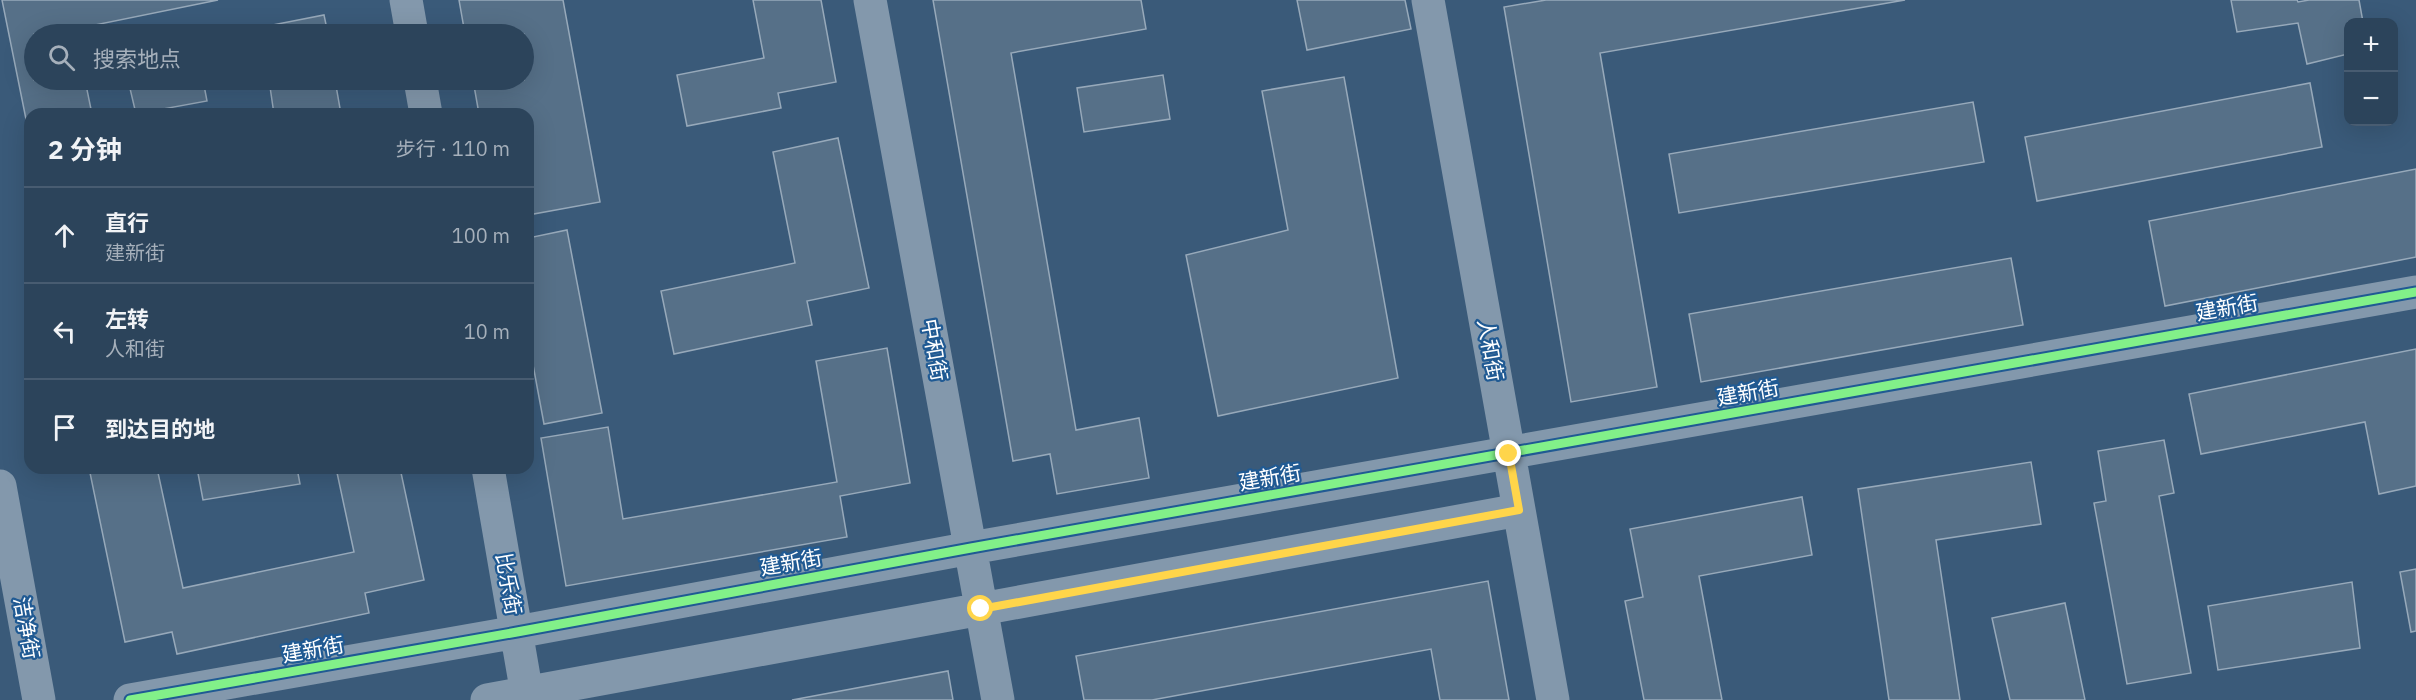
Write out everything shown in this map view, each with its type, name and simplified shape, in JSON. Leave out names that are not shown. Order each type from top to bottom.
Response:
[{"type":"street","points":[[406,0],[410,24]]},
{"type":"street","name":"中和街","points":[[870,0],[998,700]]},
{"type":"street","name":"人和街","points":[[1428,0],[1553,700]]},
{"type":"street","points":[[422,90],[425,108]]},
{"type":"street","name":"建新街","points":[[130,700],[517,632],[970,548],[2416,292]]},
{"type":"street","name":"比乐街","points":[[489,474],[527,696]]},
{"type":"street","name":"洁净街","points":[[0,486],[39,700]]},
{"type":"street","points":[[487,700],[527,696],[981,609],[1519,510]]},
{"type":"building","points":[[2,0],[218,0],[100,24],[24,24],[24,90],[87,90],[91,108],[24,109]]},
{"type":"building","points":[[459,0],[563,0],[600,202],[534,214],[534,108],[478,108],[475,90],[534,90],[534,24],[463,24]]},
{"type":"building","points":[[753,0],[821,0],[836,82],[778,93],[781,108],[687,126],[677,75],[764,58]]},
{"type":"building","points":[[933,0],[1141,0],[1146,29],[1011,53],[1076,430],[1139,418],[1149,478],[1057,494],[1050,454],[1013,461]]},
{"type":"building","points":[[1297,0],[1405,0],[1411,29],[1307,50]]},
{"type":"building","points":[[1546,0],[1905,0],[1600,53],[1657,387],[1571,402],[1504,7]]},
{"type":"building","points":[[2231,0],[2297,0],[2298,2],[2359,0],[2362,18],[2344,18],[2344,55],[2307,64],[2298,23],[2237,32]]},
{"type":"building","points":[[324,15],[326,24],[278,24]]},
{"type":"building","points":[[1163,75],[1170,119],[1084,132],[1077,88]]},
{"type":"building","points":[[1344,77],[1398,378],[1218,416],[1186,255],[1288,230],[1262,91]]},
{"type":"building","points":[[2310,83],[2322,147],[2037,201],[2025,137]]},
{"type":"building","points":[[130,90],[205,90],[207,101],[169,108],[135,108]]},
{"type":"building","points":[[270,90],[337,90],[340,108],[273,108]]},
{"type":"building","points":[[1973,102],[1984,162],[1679,213],[1669,154]]},
{"type":"building","points":[[838,138],[869,288],[807,301],[812,325],[674,354],[661,291],[795,263],[773,152]]},
{"type":"building","points":[[2416,169],[2416,257],[2165,306],[2149,221]]},
{"type":"building","points":[[567,230],[602,413],[544,424],[534,370],[534,237]]},
{"type":"building","points":[[2011,258],[2023,325],[1701,382],[1689,314]]},
{"type":"building","points":[[887,348],[910,483],[840,496],[847,537],[566,586],[541,438],[608,427],[623,519],[837,482],[816,361]]},
{"type":"building","points":[[2416,349],[2416,486],[2379,494],[2365,422],[2201,454],[2189,394]]},
{"type":"building","points":[[2164,440],[2174,493],[2159,496],[2191,673],[2127,684],[2094,503],[2106,501],[2098,451]]},
{"type":"building","points":[[2031,462],[2041,524],[1936,540],[1960,700],[1889,700],[1858,489]]},
{"type":"building","points":[[90,474],[158,474],[183,588],[354,552],[337,474],[401,474],[424,580],[365,593],[369,613],[177,654],[172,632],[125,642]]},
{"type":"building","points":[[198,474],[298,474],[300,484],[203,500]]},
{"type":"building","points":[[1802,497],[1812,555],[1699,576],[1722,700],[1644,700],[1625,601],[1643,597],[1630,529]]},
{"type":"building","points":[[2416,569],[2416,631],[2411,632],[2400,572]]},
{"type":"building","points":[[1488,581],[1509,700],[1440,700],[1431,649],[1152,700],[1084,700],[1076,656]]},
{"type":"building","points":[[2352,582],[2360,648],[2218,670],[2208,606]]},
{"type":"building","points":[[2065,603],[2085,700],[2010,700],[1992,618]]},
{"type":"building","points":[[948,671],[953,700],[792,700]]},
{"type":"cycle path","points":[[130,700],[517,632],[971,548],[2416,292]]},
{"type":"route","points":[[981,609],[1519,510],[1509,454]]}]
